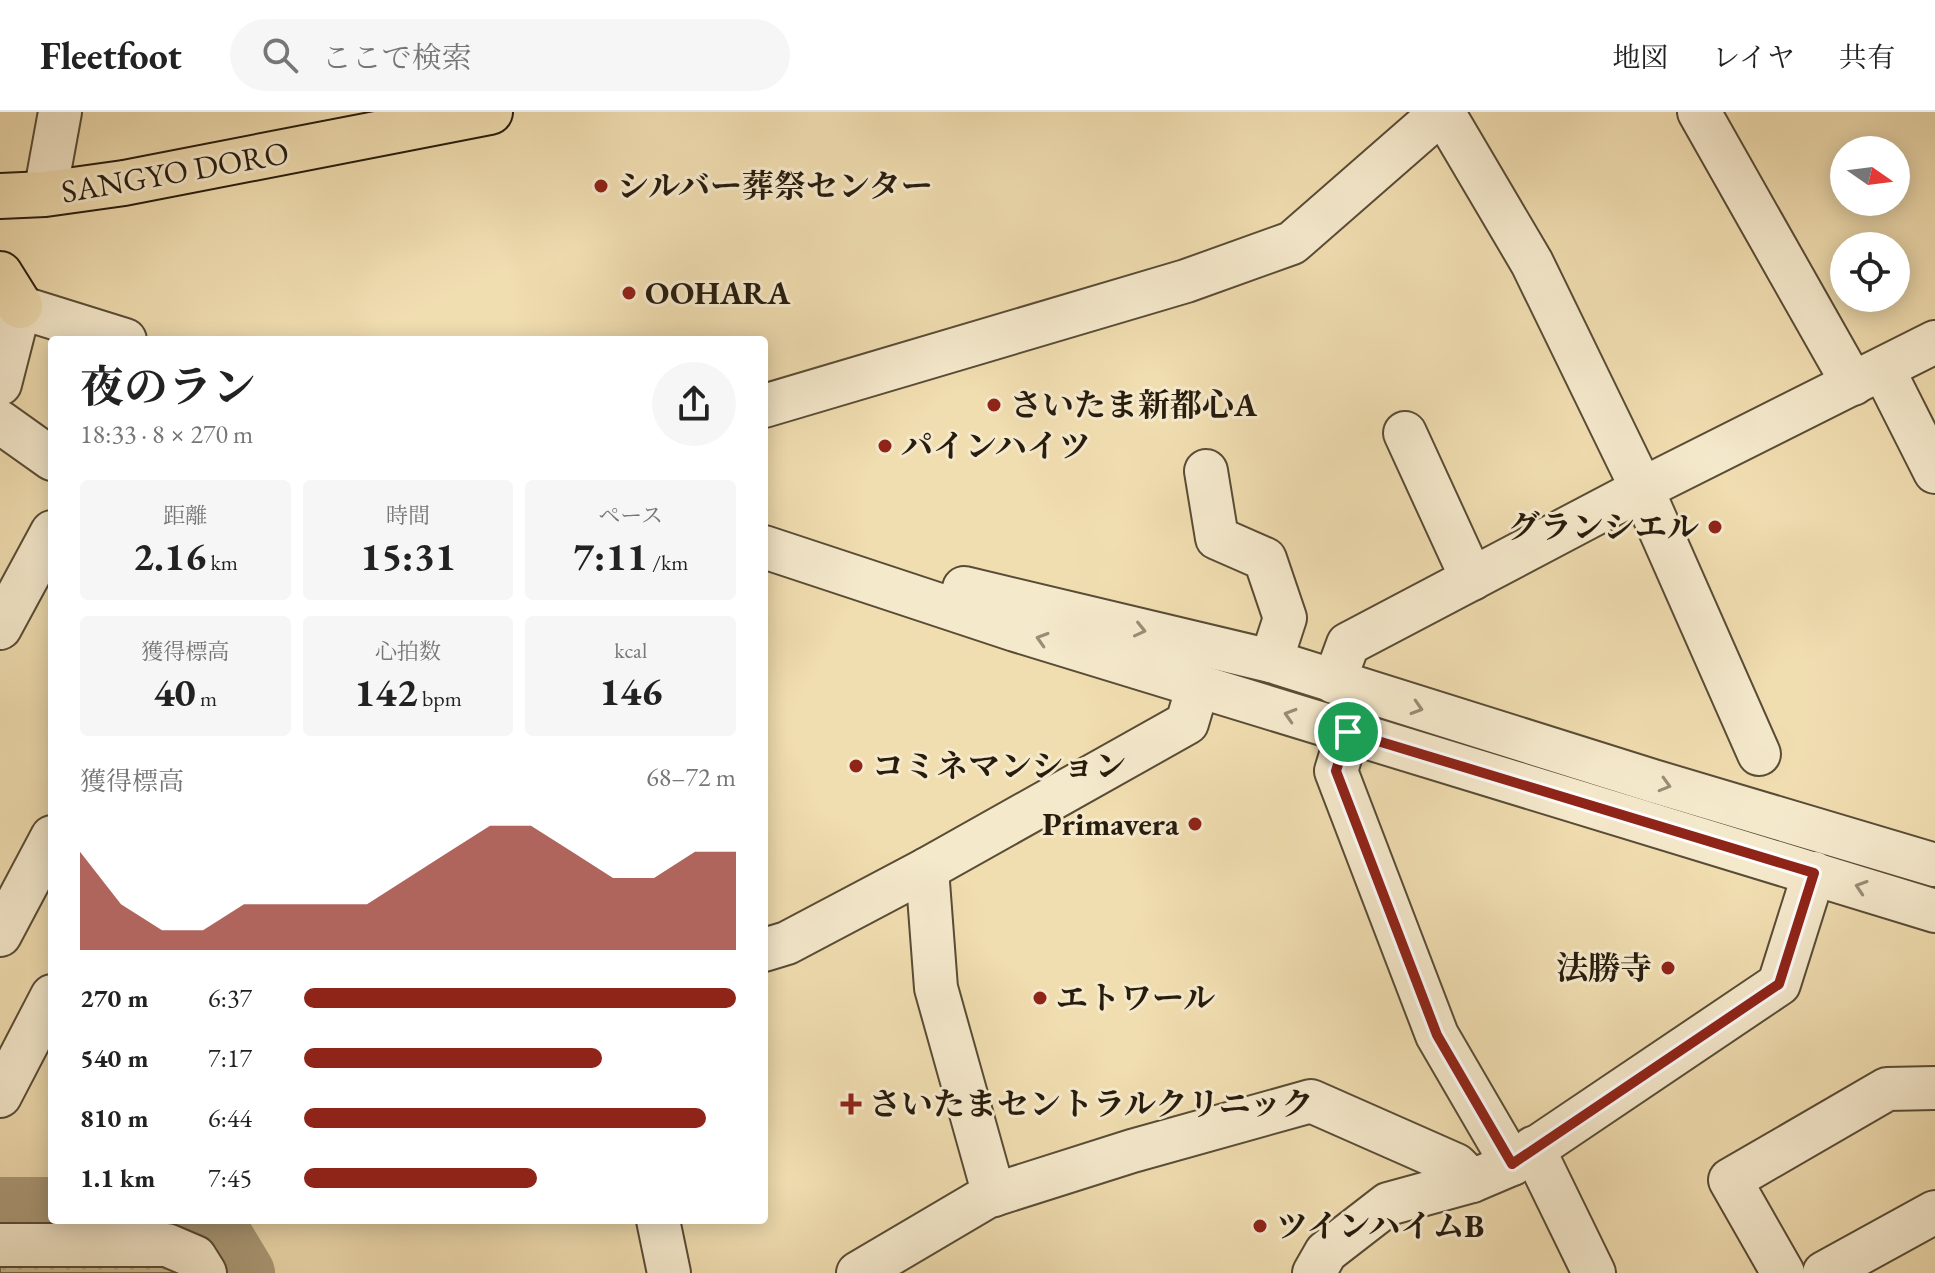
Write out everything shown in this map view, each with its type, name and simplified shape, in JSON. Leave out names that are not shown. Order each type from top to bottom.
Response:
[{"type":"main road","name":"SANGYO DORO","points":[[0,196],[45,194],[206,169],[378,123],[490,112]]},
{"type":"main road","points":[[0,227],[45,194]]},
{"type":"street","points":[[45,194],[60,112]]},
{"type":"street","points":[[768,405],[1186,281],[1292,243],[1443,112],[1532,263],[1642,489],[1759,754]]},
{"type":"street","points":[[1699,112],[1868,376],[1935,472]]},
{"type":"street","points":[[0,384],[7,294],[115,336]]},
{"type":"street","points":[[1334,682],[1348,644],[1642,489],[1935,342]]},
{"type":"street","points":[[0,422],[48,456]]},
{"type":"street","points":[[1405,433],[1472,579]]},
{"type":"street","points":[[1206,471],[1217,538],[1265,559],[1285,618],[1271,661]]},
{"type":"street","points":[[0,628],[48,539]]},
{"type":"street","points":[[768,545],[1271,661],[1638,777],[1935,865]]},
{"type":"street","points":[[768,545],[1015,630],[1935,911]]},
{"type":"street","points":[[768,949],[787,943],[927,869],[1187,723],[1198,686]]},
{"type":"street","points":[[1348,732],[1336,771],[1437,1035],[1522,1156],[1594,1273]]},
{"type":"street","points":[[0,935],[48,845]]},
{"type":"street","points":[[927,869],[936,988],[994,1195]]},
{"type":"street","points":[[1314,1273],[1326,1252],[1388,1204],[1472,1181],[1522,1156],[1779,984],[1814,873]]},
{"type":"street","points":[[0,1096],[48,1004]]},
{"type":"street","points":[[1783,1273],[1730,1180],[1887,1089],[1935,1088]]},
{"type":"street","points":[[858,1273],[994,1195],[1132,1151],[1311,1101],[1456,1165],[1472,1181]]},
{"type":"street","points":[[1824,1273],[1935,1212]]},
{"type":"street","points":[[659,1224],[669,1273]]},
{"type":"street","points":[[0,1245],[167,1245],[195,1257],[205,1273]]},
{"type":"shaded area","points":[[163,1260],[181,1273],[0,1273],[0,1264]]},
{"type":"waterway","points":[[0,1208],[48,1208]]},
{"type":"waterway","points":[[215,1224],[244,1273]]},
{"type":"place","name":"シルバー葬祭センター","points":[[601,186]]},
{"type":"place","name":"OOHARA","points":[[629,293]]},
{"type":"place","name":"さいたま新都心A","points":[[994,405]]},
{"type":"place","name":"パインハイツ","points":[[885,446]]},
{"type":"place","name":"グランシエル","points":[[1715,527]]},
{"type":"place","name":"コミネマンション","points":[[856,766]]},
{"type":"place","name":"Primavera","points":[[1195,824]]},
{"type":"place","name":"法勝寺","points":[[1668,968]]},
{"type":"place","name":"エトワール","points":[[1040,998]]},
{"type":"place","name":"さいたまセントラルクリニック","points":[[851,1104]]},
{"type":"place","name":"ツインハイムB","points":[[1260,1226]]},
{"type":"route","points":[[1348,732],[1814,873],[1779,984],[1512,1164],[1437,1035],[1336,771],[1348,732]]}]
